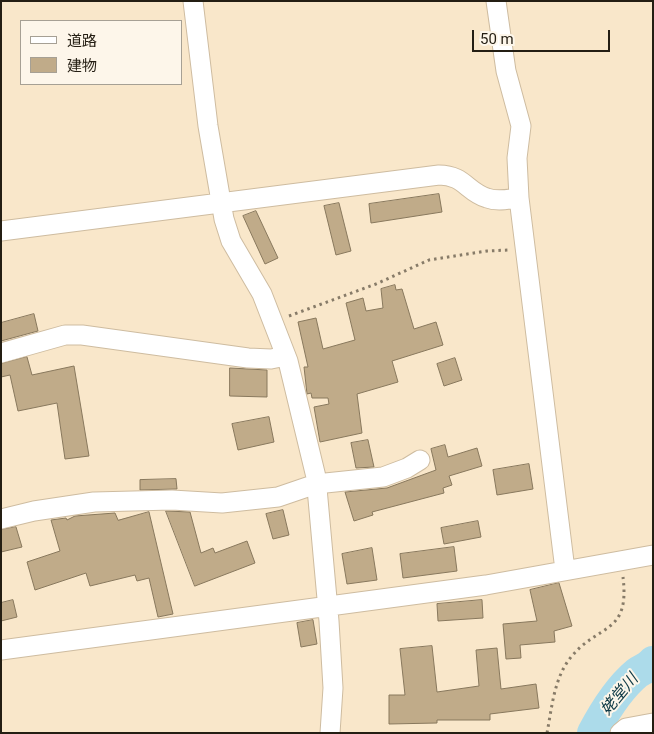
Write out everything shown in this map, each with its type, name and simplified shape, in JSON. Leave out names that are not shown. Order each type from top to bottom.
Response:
[{"type":"street","points":[[193,1],[208,126],[220,202],[231,241],[262,294],[286,356],[316,484],[333,688],[330,733]]},
{"type":"street","points":[[496,1],[506,70],[521,126],[517,158],[524,249],[565,570]]},
{"type":"street","points":[[1,231],[447,175],[462,180],[486,198],[499,200],[519,198]]},
{"type":"street","points":[[1,353],[65,335],[82,335],[248,358],[270,359],[286,356]]},
{"type":"street","points":[[1,519],[34,511],[94,502],[172,500],[203,503],[247,501],[278,497],[316,484],[383,477],[407,468],[420,460]]},
{"type":"street","points":[[1,650],[486,585],[653,555]]},
{"type":"street","points":[[620,733],[626,728],[653,724]]},
{"type":"path","points":[[273,322],[376,284],[429,260],[487,251],[524,249]]},
{"type":"path","points":[[547,733],[558,678],[571,657],[604,632],[621,615],[626,598],[621,561]]},
{"type":"building","points":[[439,194],[442,212],[371,223],[369,204]]},
{"type":"building","points":[[339,203],[351,251],[336,255],[324,206]]},
{"type":"building","points":[[256,211],[278,258],[265,264],[243,216]]},
{"type":"building","points":[[395,285],[396,290],[402,289],[414,329],[436,322],[443,345],[392,361],[398,382],[357,394],[362,433],[320,442],[314,407],[329,404],[328,398],[312,398],[311,393],[307,394],[304,367],[308,367],[298,322],[316,318],[323,349],[355,340],[346,303],[363,298],[366,311],[383,308],[381,289]]},
{"type":"building","points":[[34,314],[38,331],[1,341],[1,323]]},
{"type":"building","points":[[27,357],[32,375],[74,366],[89,456],[65,459],[57,403],[18,411],[10,375],[1,377],[1,364]]},
{"type":"building","points":[[455,358],[462,380],[444,386],[437,364]]},
{"type":"building","points":[[230,368],[267,370],[267,397],[230,396]]},
{"type":"building","points":[[269,417],[274,442],[238,450],[232,424]]},
{"type":"building","points":[[368,440],[374,467],[356,468],[351,443]]},
{"type":"building","points":[[445,445],[448,457],[477,448],[482,466],[449,476],[452,485],[443,488],[444,493],[372,512],[373,515],[354,521],[345,492],[387,488],[436,470],[431,449]]},
{"type":"building","points":[[529,464],[533,489],[497,495],[493,470]]},
{"type":"building","points":[[176,479],[177,489],[140,490],[140,480]]},
{"type":"building","points":[[283,510],[289,535],[273,539],[266,514]]},
{"type":"building","points":[[166,511],[190,512],[201,553],[213,548],[215,553],[247,541],[255,563],[195,586]]},
{"type":"building","points":[[149,512],[173,614],[158,617],[149,578],[137,581],[135,575],[90,586],[86,573],[35,590],[27,562],[60,551],[51,520],[66,518],[67,520],[75,516],[115,513],[118,520]]},
{"type":"building","points":[[478,521],[481,537],[444,544],[441,528]]},
{"type":"building","points":[[16,527],[22,547],[1,552],[1,530]]},
{"type":"building","points":[[454,547],[457,571],[403,578],[400,554]]},
{"type":"building","points":[[372,548],[377,580],[347,584],[342,554]]},
{"type":"building","points":[[559,583],[572,626],[554,631],[555,642],[520,645],[521,658],[506,659],[503,624],[537,621],[530,590]]},
{"type":"building","points":[[13,600],[17,617],[1,621],[1,603]]},
{"type":"building","points":[[482,600],[483,618],[438,621],[437,604]]},
{"type":"building","points":[[313,620],[317,644],[301,647],[297,623]]},
{"type":"building","points":[[432,646],[437,692],[479,686],[476,650],[497,648],[501,689],[536,684],[539,708],[490,714],[490,720],[437,720],[437,723],[389,724],[389,695],[405,695],[400,649]]},
{"type":"waterway","name":"姥堂川","points":[[593,733],[618,693],[637,673],[653,662]]}]
